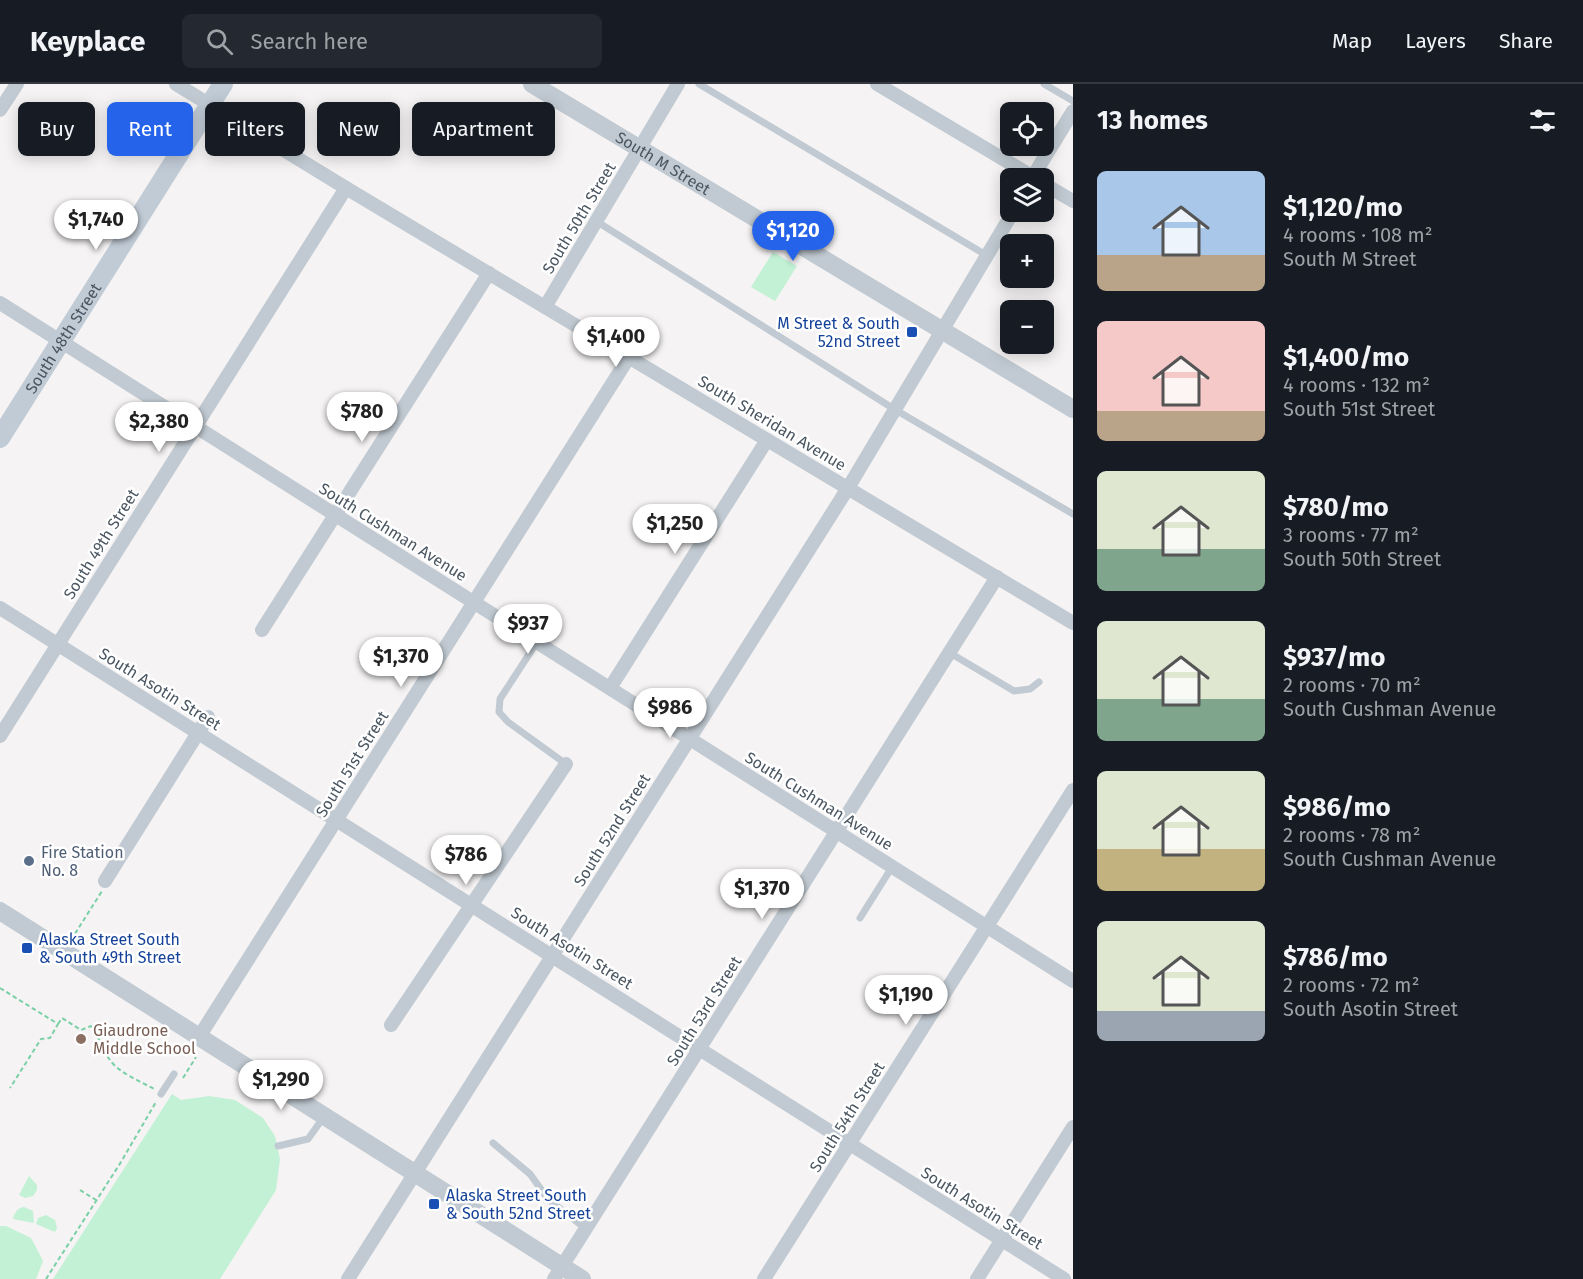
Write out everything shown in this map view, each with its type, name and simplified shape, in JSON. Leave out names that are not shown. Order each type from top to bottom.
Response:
[{"type":"main road","name":"South 48th Street","points":[[212,102],[223,84]]},
{"type":"main road","name":"South 48th Street","points":[[0,438],[205,113]]},
{"type":"street","points":[[0,110],[16,84]]},
{"type":"street","name":"South Sheridan Avenue","points":[[176,84],[205,102]]},
{"type":"street","name":"South M Street","points":[[532,84],[1073,409]]},
{"type":"street","name":"South 50th Street","points":[[545,307],[678,84]]},
{"type":"street","points":[[878,84],[1016,168]]},
{"type":"street","points":[[1042,168],[1073,111]]},
{"type":"street","name":"South Sheridan Avenue","points":[[294,156],[1073,622]]},
{"type":"street","name":"South 49th Street","points":[[0,736],[346,188]]},
{"type":"street","points":[[1054,190],[1073,201]]},
{"type":"street","name":"South 52nd Street","points":[[348,1279],[848,488],[1006,222]]},
{"type":"street","points":[[262,630],[489,273]]},
{"type":"street","name":"South Cushman Avenue","points":[[0,303],[1073,981]]},
{"type":"street","name":"South 51st Street","points":[[199,1037],[629,357]]},
{"type":"street","points":[[610,688],[768,440]]},
{"type":"street","name":"South 53rd Street","points":[[558,1273],[998,577]]},
{"type":"street","name":"South Asotin Street","points":[[0,608],[1064,1279]]},
{"type":"street","points":[[105,881],[208,717]]},
{"type":"street","points":[[391,1025],[566,764]]},
{"type":"street","name":"South 54th Street","points":[[764,1279],[1073,790]]},
{"type":"street","points":[[0,911],[415,1173],[558,1273],[582,1279]]},
{"type":"street","points":[[977,1279],[1073,1127]]},
{"type":"lane","points":[[699,84],[986,255]]},
{"type":"lane","points":[[1044,84],[1073,101]]},
{"type":"lane","points":[[596,221],[894,409],[1073,514]]},
{"type":"lane","points":[[537,642],[500,699],[499,712],[508,722],[566,764]]},
{"type":"lane","points":[[950,653],[1014,691],[1030,689],[1039,682]]},
{"type":"lane","points":[[860,918],[892,867]]},
{"type":"lane","points":[[161,1094],[174,1074]]},
{"type":"lane","points":[[278,1146],[308,1139],[324,1116]]},
{"type":"lane","points":[[493,1143],[530,1174],[548,1199],[586,1229]]},
{"type":"path","points":[[71,940],[105,887],[105,881]]},
{"type":"path","points":[[0,988],[58,1024]]},
{"type":"path","points":[[10,1088],[41,1039],[50,1038],[62,1018],[81,1030],[91,1026],[110,1060],[122,1071],[161,1094],[46,1279]]},
{"type":"path","points":[[80,1190],[96,1200]]},
{"type":"green space","points":[[773,252],[797,266],[775,301],[751,287]]},
{"type":"green space","points":[[172,1094],[181,1100],[209,1096],[235,1100],[263,1118],[275,1136],[280,1159],[276,1190],[220,1279],[53,1279]]},
{"type":"green space","points":[[29,1176],[37,1185],[37,1190],[33,1196],[25,1198],[19,1195]]},
{"type":"green space","points":[[24,1207],[33,1211],[34,1223],[13,1219],[17,1211]]},
{"type":"green space","points":[[46,1215],[55,1220],[57,1228],[55,1232],[36,1224],[38,1218]]},
{"type":"green space","points":[[0,1226],[6,1226],[31,1238],[43,1261],[36,1279],[0,1279]]},
{"type":"place","name":"M Street & South 52nd Street","points":[[912,332]]},
{"type":"place","name":"Fire Station No. 8","points":[[29,861]]},
{"type":"place","name":"Alaska Street South & South 49th Street","points":[[27,948]]},
{"type":"place","name":"Giaudrone Middle School","points":[[81,1039]]},
{"type":"place","name":"Alaska Street South & South 52nd Street","points":[[434,1204]]}]
